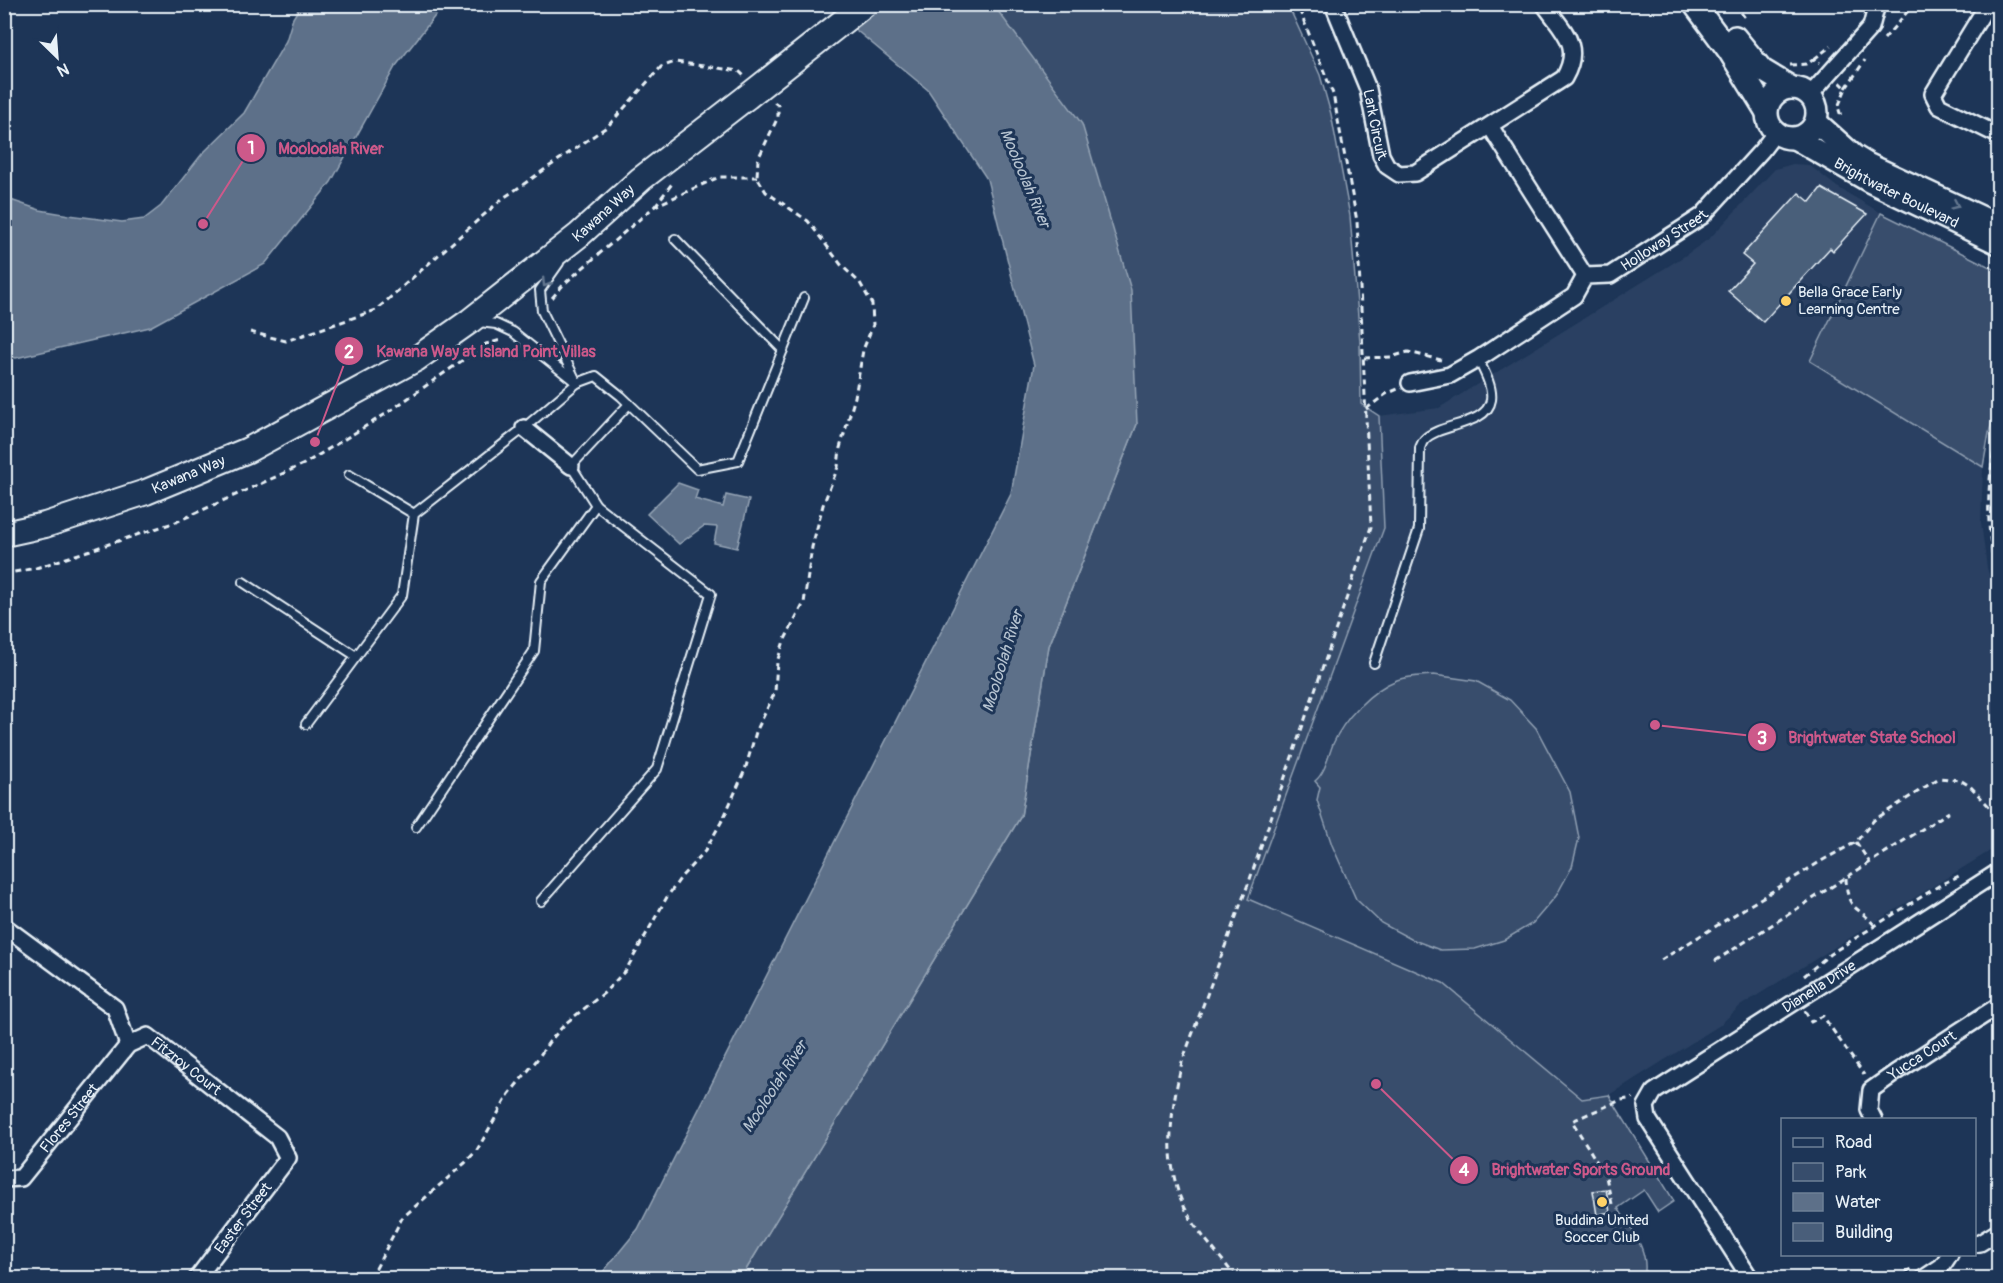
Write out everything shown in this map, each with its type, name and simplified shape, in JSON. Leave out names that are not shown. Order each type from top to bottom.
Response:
[{"type":"main road","name":"Kawana Way","points":[[4,534],[45,525],[146,492],[248,450],[416,359],[470,321],[579,235],[641,179],[865,4]]},
{"type":"main road","name":"Kawana Way","points":[[359,390],[597,204],[641,179]]},
{"type":"street","name":"Lark Circuit","points":[[1333,4],[1368,89],[1380,155],[1388,166],[1399,174],[1415,172],[1564,78],[1571,66],[1573,52],[1570,40],[1544,4]]},
{"type":"street","points":[[1694,4],[1729,51],[1766,111],[1768,122],[1775,132],[1781,137],[1796,139],[1811,130],[1816,122],[1817,108],[1801,92],[1762,70],[1712,4]]},
{"type":"street","points":[[1801,92],[1871,27],[1877,4]]},
{"type":"street","points":[[1988,4],[1933,94],[1939,106],[1998,135]]},
{"type":"street","points":[[1766,111],[1772,97],[1784,89],[1801,92]]},
{"type":"street","name":"Brightwater Boulevard","points":[[1816,122],[1854,156],[1867,164],[1998,225]]},
{"type":"street","points":[[1410,383],[1450,375],[1478,359],[1574,296],[1585,276],[1490,126]]},
{"type":"street","name":"Holloway Street","points":[[1585,276],[1610,275],[1702,216],[1762,150],[1775,132]]},
{"type":"street","name":"Brightwater Boulevard","points":[[1796,139],[1869,181],[1998,243]]},
{"type":"street","points":[[524,428],[571,466]]},
{"type":"street","name":"Dianella Drive","points":[[1750,1278],[1648,1119],[1646,1106],[1654,1092],[1998,872]]},
{"type":"street","name":"Fitzroy Court","points":[[4,926],[115,1008],[128,1045],[148,1036],[277,1137],[288,1158]]},
{"type":"street","name":"Yucca Court","points":[[1873,1118],[1869,1110],[1871,1090],[1998,1006]]},
{"type":"street","name":"Flores Street","points":[[4,1179],[21,1178],[128,1045]]},
{"type":"street","name":"Easter Street","points":[[197,1278],[288,1158]]},
{"type":"street","points":[[1976,1244],[1998,1232]]},
{"type":"street","points":[[1924,1278],[1942,1266],[1949,1256]]},
{"type":"lane","points":[[577,383],[542,311],[540,290],[579,235]]},
{"type":"lane","points":[[675,239],[783,350]]},
{"type":"lane","points":[[306,724],[402,595],[414,514],[524,428],[577,383],[596,376],[698,469],[738,461],[804,298]]},
{"type":"lane","points":[[470,321],[496,324],[513,332],[577,383]]},
{"type":"lane","points":[[1374,663],[1419,529],[1420,448],[1424,440],[1433,434],[1476,418],[1487,410],[1491,399],[1489,384],[1478,359]]},
{"type":"lane","points":[[541,901],[657,769],[711,594],[596,505],[571,466],[629,404]]},
{"type":"lane","points":[[349,475],[414,514]]},
{"type":"lane","points":[[416,827],[534,651],[541,581],[596,505]]},
{"type":"lane","points":[[243,582],[356,656]]},
{"type":"path","points":[[1236,1278],[1191,1220],[1174,1182],[1170,1151],[1176,1089],[1182,1062],[1253,868],[1371,527],[1355,209],[1333,94],[1297,4]]},
{"type":"path","points":[[1735,4],[1752,28]]},
{"type":"path","points":[[1883,40],[1914,4]]},
{"type":"path","points":[[1844,123],[1838,107],[1846,88],[1867,57]]},
{"type":"path","points":[[1786,65],[1807,64],[1814,59],[1819,63]]},
{"type":"path","points":[[1841,83],[1846,88]]},
{"type":"path","points":[[1364,358],[1391,357],[1407,352],[1445,361]]},
{"type":"path","points":[[1366,409],[1386,394],[1410,383]]},
{"type":"path","points":[[1998,433],[1990,474],[1989,529],[1998,580]]},
{"type":"path","points":[[1661,960],[1856,842],[1875,820],[1939,778],[1960,780],[1970,786],[1998,816]]},
{"type":"path","points":[[1715,961],[1949,812]]},
{"type":"path","points":[[1856,842],[1870,863]]},
{"type":"path","points":[[1846,878],[1847,896],[1858,912],[1868,917],[1875,926]]},
{"type":"path","points":[[1797,999],[1811,1022],[1823,1016],[1863,1076],[1871,1071]]},
{"type":"path","points":[[1612,1204],[1606,1177],[1572,1122],[1621,1100],[1633,1098]]},
{"type":"shaded area","points":[[1793,164],[1809,165],[1837,187],[1881,213],[1810,361],[1983,467],[1981,522],[1987,568],[1998,604],[1998,846],[1740,1006],[1720,1025],[1609,1095],[1582,1099],[1443,983],[1248,899],[1384,528],[1379,416],[1439,408],[1683,257],[1710,238],[1775,169]]},
{"type":"green space","points":[[992,5],[1288,5],[1320,75],[1331,114],[1350,216],[1360,342],[1361,404],[1379,416],[1384,528],[1248,899],[1443,983],[1582,1099],[1609,1095],[1674,1201],[1658,1212],[1644,1190],[1618,1208],[1639,1241],[1644,1258],[1644,1278],[741,1278],[1021,816],[1049,646],[1137,424],[998,11]]},
{"type":"green space","points":[[1881,213],[1998,271],[1998,402],[1983,467],[1810,361]]},
{"type":"green space","points":[[1434,675],[1476,681],[1510,700],[1536,728],[1570,792],[1579,838],[1572,867],[1556,896],[1533,923],[1504,940],[1475,949],[1440,950],[1411,939],[1381,923],[1356,899],[1332,845],[1317,800],[1320,787],[1315,781],[1324,769],[1338,735],[1359,707],[1377,691],[1397,680]]},
{"type":"water","points":[[301,5],[449,5],[442,7],[395,67],[331,182],[265,264],[150,327],[16,358],[5,355],[5,198],[40,210],[69,215],[122,222],[144,219],[161,206],[202,154],[244,113],[286,41],[293,18]]},
{"type":"water","points":[[826,5],[992,5],[1082,124],[1131,290],[1137,424],[1049,646],[1021,816],[741,1278],[598,1278],[638,1229],[1011,494],[1034,365],[987,179],[928,90]]},
{"type":"water","points":[[678,483],[698,490],[695,499],[723,507],[726,495],[749,500],[737,548],[714,543],[717,527],[704,526],[679,544],[647,514]]},
{"type":"building","points":[[1821,188],[1867,214],[1833,251],[1830,248],[1763,322],[1728,291],[1753,264],[1742,255],[1799,193],[1810,202]]},
{"type":"building","name":"Buddina United Soccer Club","points":[[1606,1189],[1610,1212],[1597,1215],[1593,1191]]},
{"type":"place","name":"Mooloolah River","points":[[203,224]]},
{"type":"place","name":"Bella Grace Early Learning Centre","points":[[1786,301]]},
{"type":"place","name":"Kawana Way at Island Point Villas","points":[[315,442]]},
{"type":"place","name":"Brightwater State School","points":[[1655,725]]},
{"type":"place","name":"Brightwater Sports Ground","points":[[1376,1084]]},
{"type":"place","name":"Buddina United Soccer Club","points":[[1602,1202]]}]
